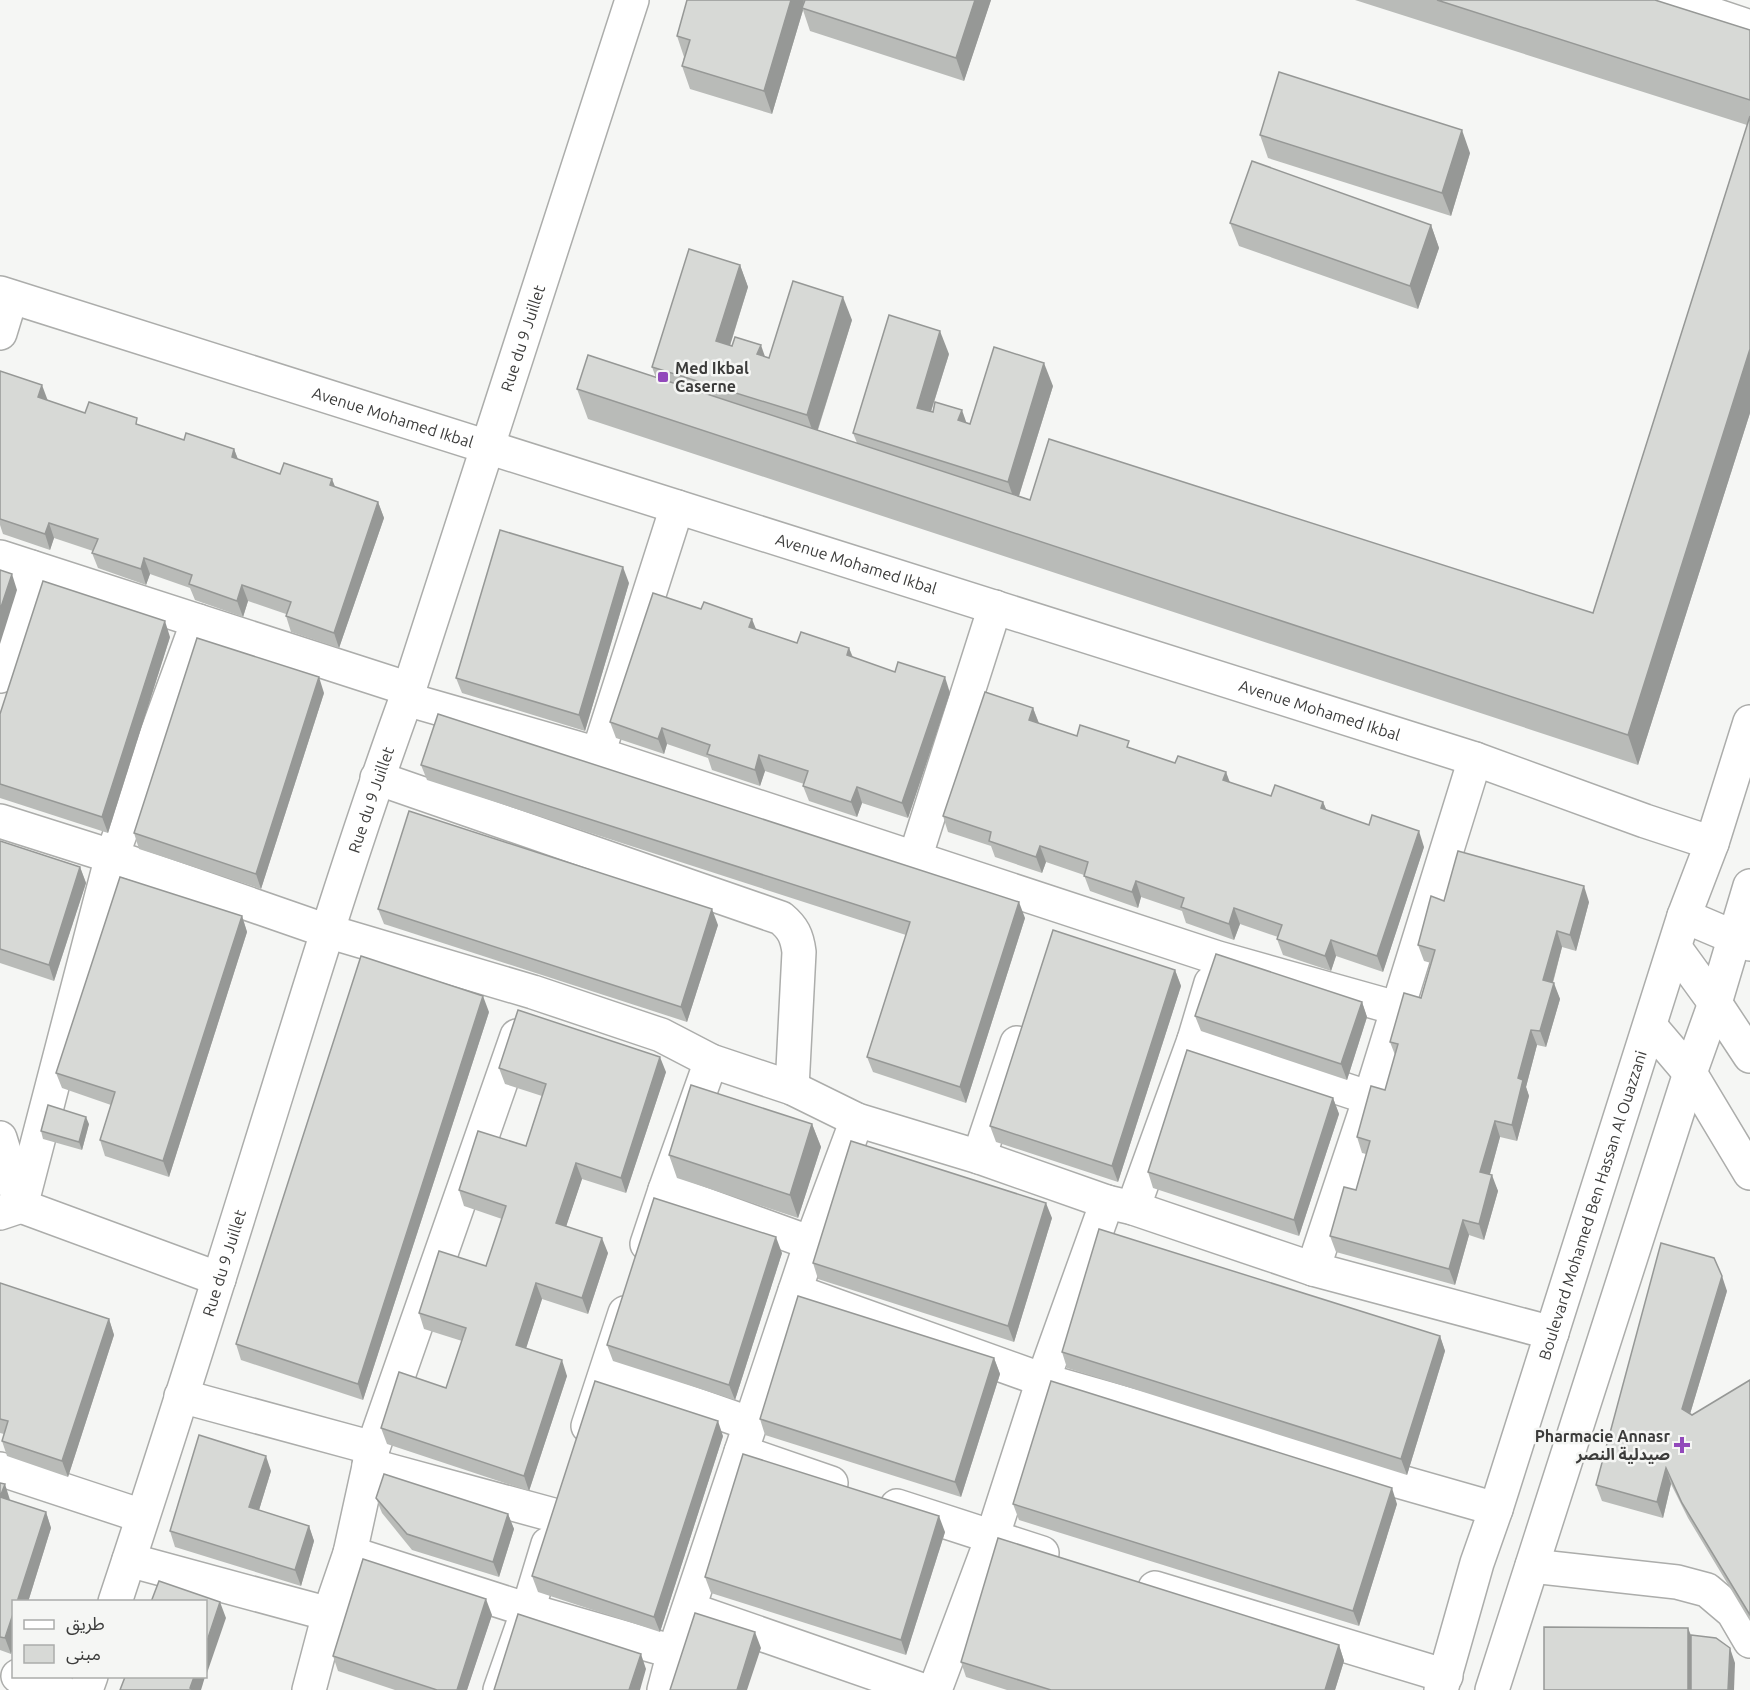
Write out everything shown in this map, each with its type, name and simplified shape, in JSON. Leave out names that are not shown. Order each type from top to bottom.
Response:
[{"type":"street","name":"Rue du 9 Juillet","points":[[116,1600],[219,1279],[327,931],[377,778],[408,694],[632,0]]},
{"type":"street","points":[[1670,0],[1750,27]]},
{"type":"street","name":"Avenue Mohamed Ikbal","points":[[5,295],[1475,759],[1712,843]]},
{"type":"street","points":[[0,333],[5,295]]},
{"type":"street","points":[[598,754],[677,507]]},
{"type":"street","points":[[0,557],[198,621],[408,694],[915,858],[1060,919],[1218,958],[1396,1008]]},
{"type":"street","points":[[0,676],[31,567]]},
{"type":"street","points":[[915,858],[995,608]]},
{"type":"street","points":[[10,1210],[112,856],[198,621]]},
{"type":"street","name":"Boulevard Mohamed Ben Hassan Al Ouazzani","points":[[1443,1683],[1477,1563],[1684,916],[1712,843],[1750,722]]},
{"type":"street","points":[[1313,1269],[1370,1098],[1475,759]]},
{"type":"street","points":[[377,778],[781,918],[791,926],[798,937],[799,952],[792,1088]]},
{"type":"street","points":[[0,821],[112,856],[327,931],[532,992],[661,1035],[711,1061],[792,1088],[857,1120],[979,1156],[1313,1269],[1552,1333]]},
{"type":"street","points":[[1492,1690],[1690,1072],[1715,1003],[1742,941],[1750,886]]},
{"type":"street","points":[[1684,916],[1742,941]]},
{"type":"street","points":[[1675,948],[1750,1056]]},
{"type":"street","points":[[935,1690],[992,1538],[1042,1380],[1194,1040],[1218,958]]},
{"type":"street","points":[[309,1690],[329,1614],[350,1553],[371,1457],[532,992]]},
{"type":"street","points":[[979,1156],[1029,1010]]},
{"type":"street","points":[[1650,1026],[1690,1072],[1750,1173]]},
{"type":"street","points":[[1194,1040],[1370,1098]]},
{"type":"street","points":[[580,1450],[664,1190],[711,1061]]},
{"type":"street","points":[[664,1690],[674,1652],[811,1243],[857,1120]]},
{"type":"street","points":[[0,1138],[10,1210]]},
{"type":"street","points":[[664,1190],[811,1243]]},
{"type":"street","points":[[10,1210],[219,1279]]},
{"type":"street","points":[[795,1292],[1042,1380],[1496,1509]]},
{"type":"street","points":[[606,1373],[867,1495],[992,1538],[1071,1562]]},
{"type":"street","points":[[181,1396],[557,1516]]},
{"type":"street","points":[[0,1469],[142,1516]]},
{"type":"street","points":[[500,1690],[568,1483]]},
{"type":"street","points":[[350,1553],[528,1610],[674,1652]]},
{"type":"street","points":[[129,1560],[329,1614]]},
{"type":"street","points":[[1532,1566],[1677,1582],[1707,1590],[1733,1612],[1750,1641]]},
{"type":"street","points":[[1128,1580],[1443,1683]]},
{"type":"street","points":[[689,1609],[922,1690]]},
{"type":"street","points":[[22,1678],[60,1690]]},
{"type":"building","points":[[687,0],[791,0],[764,91],[682,66],[690,40],[677,36]]},
{"type":"building","points":[[805,0],[975,0],[956,58],[802,8]]},
{"type":"building","points":[[1437,0],[1655,0],[1750,30],[1750,100]]},
{"type":"building","points":[[1279,72],[1462,130],[1442,193],[1260,135]]},
{"type":"building","points":[[1750,116],[1750,349],[1628,735],[577,389],[588,355],[1030,500],[1049,439],[1593,613]]},
{"type":"building","points":[[1252,161],[1431,225],[1410,286],[1230,223]]},
{"type":"building","points":[[689,249],[740,265],[716,341],[732,346],[735,337],[761,345],[757,354],[769,358],[793,281],[843,297],[807,415],[652,367]]},
{"type":"building","points":[[889,315],[940,331],[917,408],[933,412],[935,402],[962,410],[958,420],[970,424],[994,347],[1044,363],[1008,482],[853,433]]},
{"type":"building","points":[[0,371],[42,385],[38,397],[85,413],[89,402],[137,418],[136,424],[184,440],[186,433],[234,449],[232,457],[280,474],[284,463],[332,479],[330,485],[378,502],[334,633],[286,616],[291,602],[242,585],[237,601],[189,584],[192,575],[144,558],[141,569],[92,553],[98,539],[49,523],[45,534],[0,519]]},
{"type":"building","points":[[500,530],[623,567],[579,715],[456,678]]},
{"type":"building","points":[[0,570],[12,574],[0,610]]},
{"type":"building","points":[[43,581],[165,621],[102,817],[0,784],[0,714]]},
{"type":"building","points":[[653,593],[701,609],[704,602],[752,619],[749,627],[797,643],[801,632],[849,648],[847,655],[895,672],[898,662],[945,677],[902,803],[857,787],[851,802],[803,786],[808,771],[759,755],[755,770],[707,754],[710,745],[662,728],[658,739],[610,722]]},
{"type":"building","points":[[197,638],[319,677],[256,874],[134,833]]},
{"type":"building","points":[[985,692],[1033,708],[1029,720],[1077,736],[1080,725],[1129,741],[1127,747],[1175,763],[1178,756],[1226,772],[1223,780],[1271,796],[1275,785],[1323,802],[1321,808],[1369,825],[1372,815],[1419,831],[1377,956],[1331,940],[1325,956],[1277,939],[1282,925],[1234,908],[1229,924],[1181,907],[1184,898],[1136,881],[1132,892],[1084,876],[1088,862],[1040,846],[1036,857],[989,841],[991,832],[943,816]]},
{"type":"building","points":[[438,714],[1019,902],[960,1087],[867,1057],[910,922],[421,765]]},
{"type":"building","points":[[409,811],[712,909],[681,1007],[378,909]]},
{"type":"building","points":[[0,841],[80,867],[49,965],[0,949]]},
{"type":"building","points":[[1458,851],[1584,886],[1570,935],[1557,931],[1543,980],[1554,983],[1540,1031],[1531,1030],[1518,1078],[1523,1080],[1512,1125],[1495,1121],[1480,1172],[1492,1175],[1479,1224],[1463,1220],[1449,1269],[1330,1236],[1344,1187],[1356,1190],[1370,1141],[1357,1137],[1371,1086],[1385,1090],[1398,1044],[1390,1042],[1404,993],[1421,998],[1435,950],[1418,945],[1431,896],[1444,901]]},
{"type":"building","points":[[120,877],[242,916],[163,1161],[100,1140],[115,1092],[56,1073]]},
{"type":"building","points":[[1053,930],[1175,970],[1112,1166],[990,1126]]},
{"type":"building","points":[[1216,954],[1362,1002],[1341,1064],[1195,1016]]},
{"type":"building","points":[[361,956],[483,996],[358,1384],[236,1344]]},
{"type":"building","points":[[518,1010],[660,1057],[621,1178],[576,1163],[556,1223],[602,1238],[582,1298],[536,1283],[516,1345],[562,1360],[524,1476],[381,1428],[399,1372],[446,1388],[466,1328],[419,1313],[439,1251],[486,1266],[506,1206],[459,1190],[478,1131],[526,1146],[546,1084],[499,1068]]},
{"type":"building","points":[[1187,1050],[1333,1098],[1294,1220],[1148,1172]]},
{"type":"building","points":[[691,1085],[812,1124],[790,1195],[669,1155]]},
{"type":"building","points":[[48,1105],[86,1117],[79,1142],[41,1131]]},
{"type":"building","points":[[851,1141],[1046,1203],[1008,1326],[813,1263]]},
{"type":"building","points":[[654,1198],[776,1237],[729,1385],[607,1345]]},
{"type":"building","points":[[1099,1229],[1440,1336],[1401,1459],[1062,1352]]},
{"type":"building","points":[[1661,1243],[1714,1258],[1722,1276],[1682,1409],[1692,1415],[1750,1380],[1750,1615],[1682,1503],[1666,1468],[1657,1502],[1596,1485]]},
{"type":"building","points":[[0,1283],[109,1319],[62,1461],[2,1441],[8,1421],[0,1419]]},
{"type":"building","points":[[798,1296],[994,1358],[955,1482],[760,1419]]},
{"type":"building","points":[[595,1381],[718,1421],[654,1617],[532,1576]]},
{"type":"building","points":[[1051,1381],[1392,1488],[1353,1611],[1013,1504]]},
{"type":"building","points":[[199,1435],[266,1456],[249,1507],[309,1526],[295,1570],[170,1531]]},
{"type":"building","points":[[743,1454],[939,1516],[901,1640],[705,1577]]},
{"type":"building","points":[[384,1474],[508,1514],[493,1562],[407,1534],[376,1498]]},
{"type":"building","points":[[0,1483],[5,1484],[0,1497]]},
{"type":"building","points":[[0,1497],[46,1512],[18,1600],[12,1600],[12,1617],[5,1638],[0,1637]]},
{"type":"building","points":[[998,1538],[1339,1645],[1325,1690],[1051,1690],[961,1662]]},
{"type":"building","points":[[363,1559],[486,1599],[457,1690],[437,1690],[333,1656]]},
{"type":"building","points":[[159,1581],[220,1602],[207,1641],[207,1600],[152,1600]]},
{"type":"building","points":[[695,1613],[755,1632],[737,1690],[670,1690]]},
{"type":"building","points":[[518,1614],[641,1654],[629,1690],[494,1690]]},
{"type":"building","points":[[1544,1627],[1688,1628],[1688,1690],[1544,1690]]},
{"type":"building","points":[[1691,1635],[1716,1638],[1730,1648],[1728,1690],[1691,1690]]},
{"type":"building","points":[[125,1678],[194,1678],[190,1688],[195,1690],[120,1690]]},
{"type":"place","name":"Med Ikbal Caserne","points":[[663,377]]},
{"type":"place","name":"Pharmacie Annasr صيدلية النصر","points":[[1682,1445]]}]
